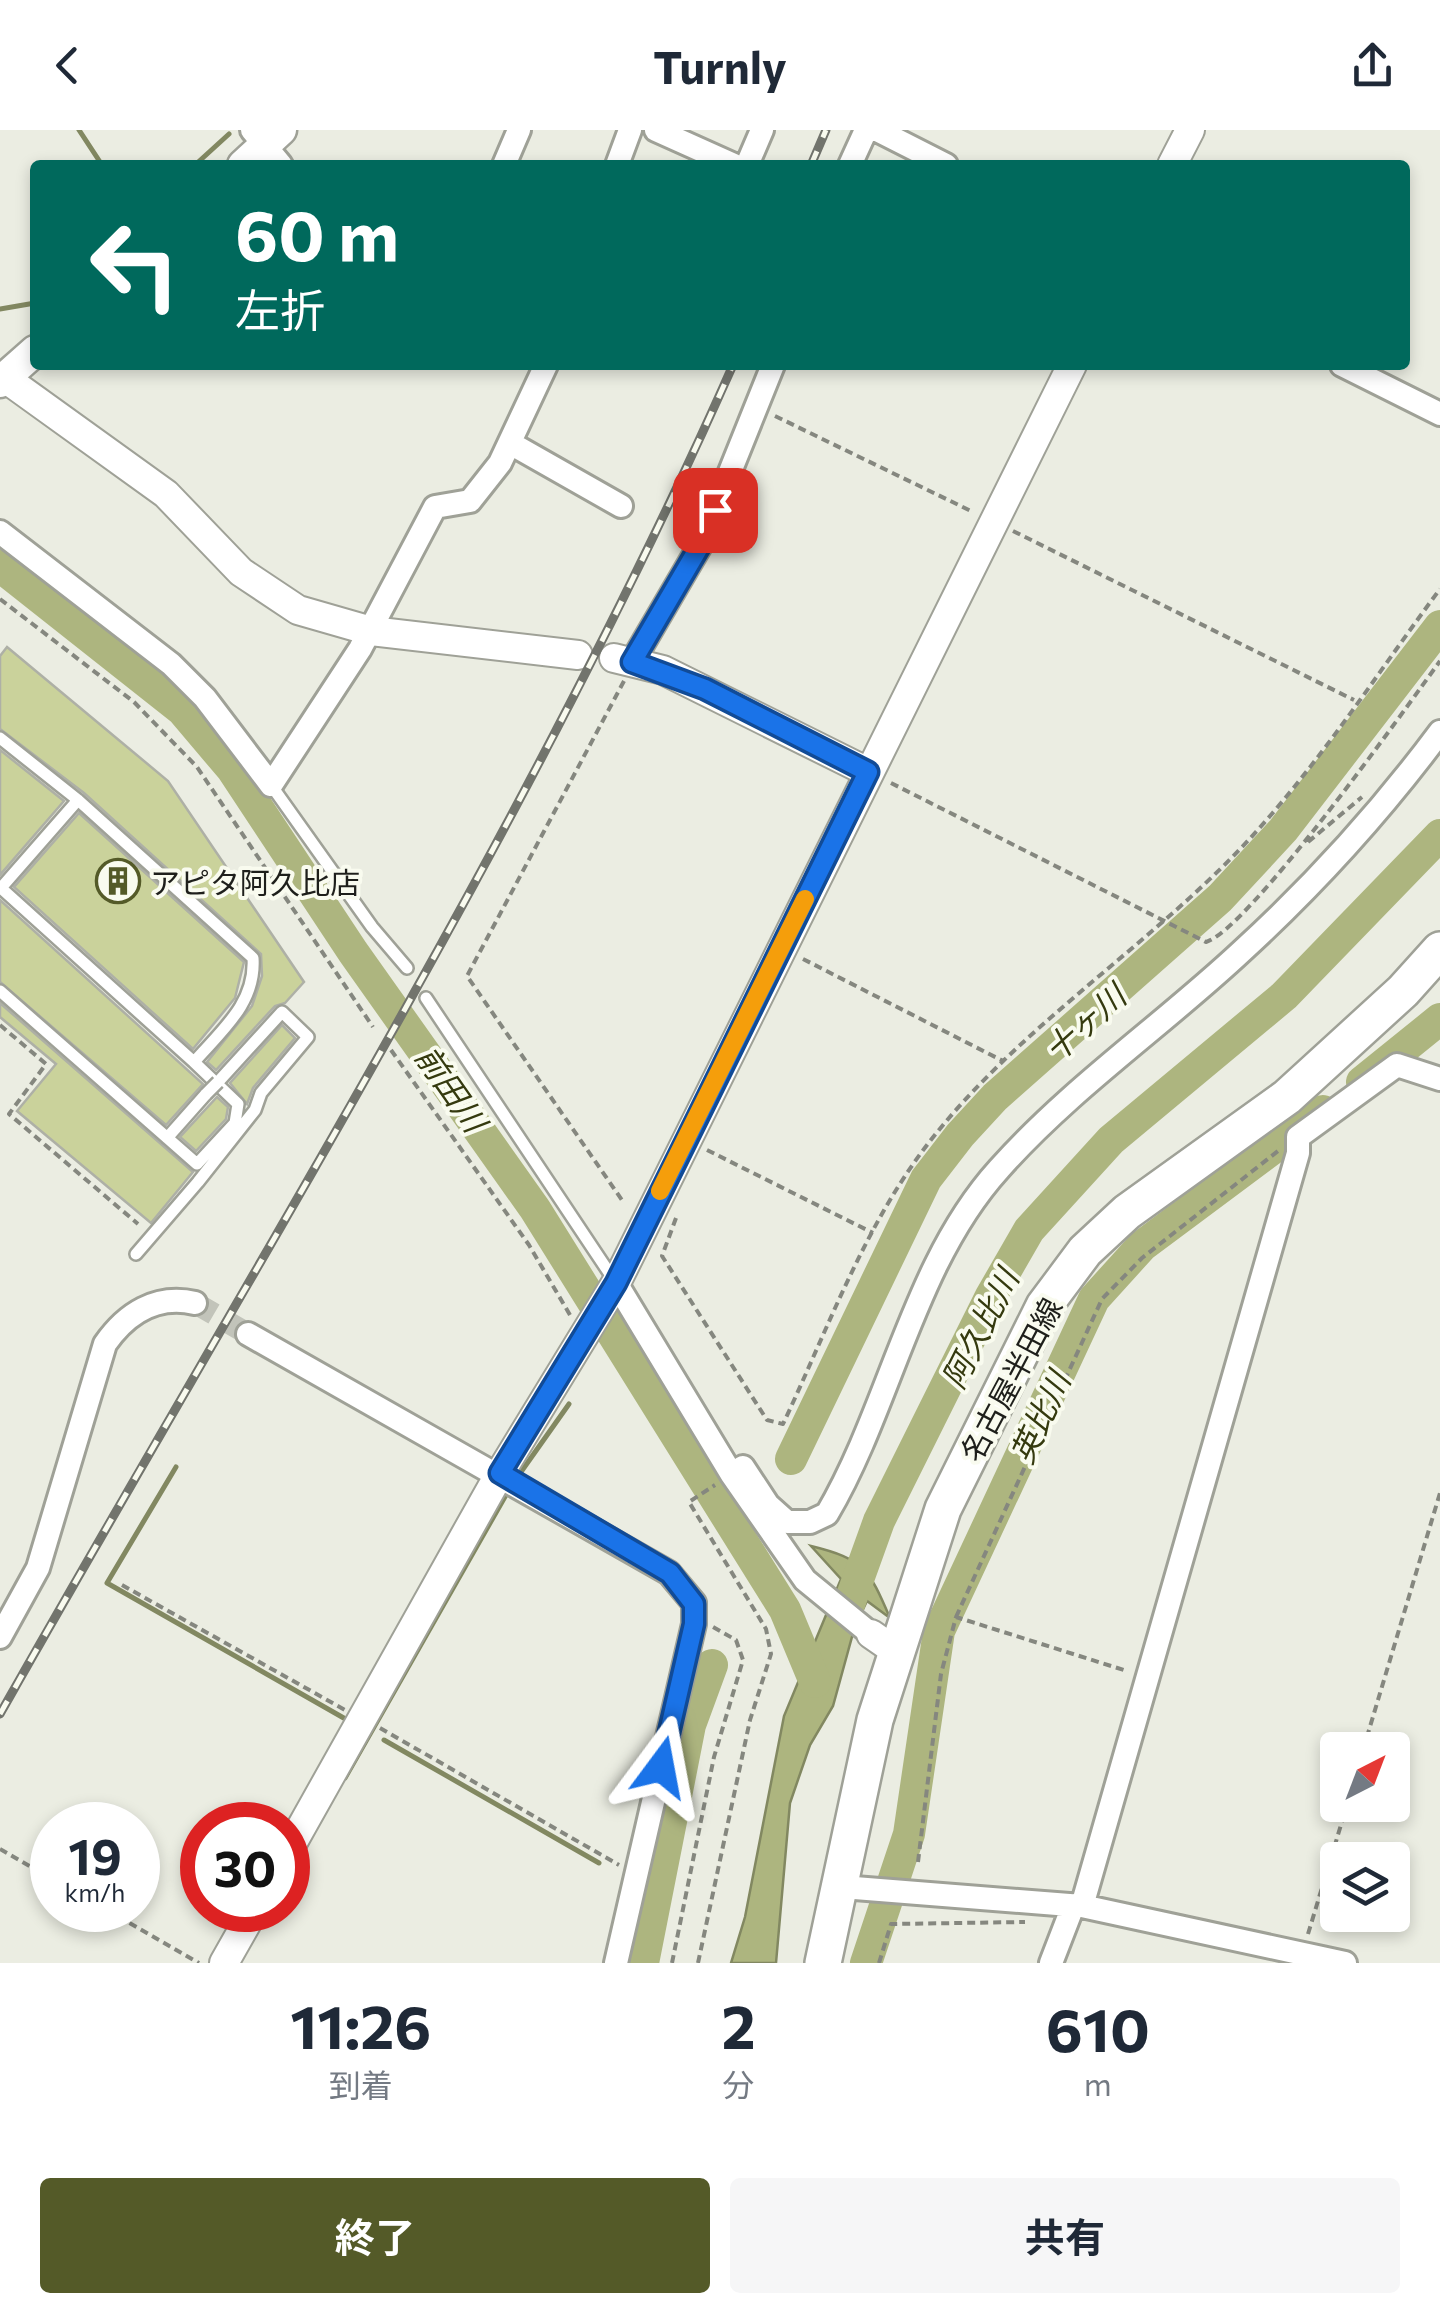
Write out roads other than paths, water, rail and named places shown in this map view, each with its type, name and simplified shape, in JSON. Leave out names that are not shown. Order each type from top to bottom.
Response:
[{"type":"main road","points":[[2,379],[30,355]]},
{"type":"main road","name":"名古屋半田線","points":[[823,1963],[858,1889],[884,1643],[943,1509],[1044,1306],[1085,1251],[1198,1157],[1286,1097],[1403,990],[1440,950]]},
{"type":"street","points":[[506,160],[519,130]]},
{"type":"street","points":[[619,160],[630,130]]},
{"type":"street","points":[[656,130],[723,160]]},
{"type":"street","points":[[749,160],[762,130]]},
{"type":"street","points":[[852,160],[866,130]]},
{"type":"street","points":[[877,130],[936,160]]},
{"type":"street","points":[[1175,160],[1190,130]]},
{"type":"street","points":[[0,532],[170,664],[206,698],[271,784],[371,631],[435,507],[470,501],[510,443],[544,370]]},
{"type":"street","points":[[771,370],[701,544],[623,660],[705,689],[868,772]]},
{"type":"street","points":[[310,1811],[500,1473],[614,1287],[1070,370]]},
{"type":"street","points":[[1352,370],[1440,414]]},
{"type":"street","points":[[2,379],[166,494],[266,591],[298,610],[371,631],[578,655]]},
{"type":"street","points":[[510,443],[621,506]]},
{"type":"street","points":[[732,1475],[743,1468],[768,1504],[787,1522],[810,1522],[827,1514],[938,1266],[977,1196],[1036,1132],[1244,950],[1359,831],[1440,732]]},
{"type":"street","points":[[1051,1963],[1146,1676],[1292,1172],[1298,1137],[1397,1065],[1440,1079]]},
{"type":"street","points":[[614,1287],[732,1475],[805,1580],[884,1643]]},
{"type":"street","points":[[0,1638],[38,1568],[105,1344],[128,1317],[143,1309],[169,1300],[194,1304]]},
{"type":"street","points":[[248,1334],[500,1473],[670,1573],[694,1604],[616,1963]]},
{"type":"street","points":[[858,1889],[1070,1906],[1345,1963]]},
{"type":"street","points":[[224,1963],[242,1932]]},
{"type":"lane","points":[[0,738],[78,800],[253,958],[254,980],[244,1005],[194,1062]]},
{"type":"lane","points":[[271,784],[372,928],[407,968]]},
{"type":"lane","points":[[0,991],[197,1164],[236,1123],[238,1104],[0,888],[78,800]]},
{"type":"lane","points":[[426,998],[614,1287]]},
{"type":"lane","points":[[136,1254],[243,1125],[261,1093],[308,1037],[282,1012],[167,1138]]},
{"type":"waterway","points":[[79,130],[99,160]]},
{"type":"waterway","points":[[200,160],[229,134]]},
{"type":"waterway","points":[[0,309],[30,304]]},
{"type":"waterway","name":"前田川","points":[[0,566],[182,710],[232,769],[353,952],[535,1209],[785,1610],[815,1682]]},
{"type":"waterway","name":"十ヶ川","points":[[791,1459],[926,1179],[960,1135],[995,1097],[1220,898],[1283,830],[1440,626]]},
{"type":"waterway","name":"阿久比川","points":[[847,1610],[879,1521],[991,1296],[1029,1230],[1111,1140],[1284,996],[1440,835]]},
{"type":"waterway","name":"英比川","points":[[1362,1082],[1440,1019]]},
{"type":"waterway","name":"英比川","points":[[866,1963],[909,1834],[939,1631],[1094,1299],[1142,1246],[1323,1111]]},
{"type":"waterway","points":[[516,1479],[569,1404]]},
{"type":"waterway","points":[[176,1467],[107,1583],[349,1721]]},
{"type":"waterway","points":[[345,1778],[510,1488]]},
{"type":"waterway","name":"十ヶ川","points":[[643,1963],[690,1725],[712,1665]]},
{"type":"waterway","points":[[384,1740],[599,1863]]},
{"type":"tunnel","points":[[195,1303],[248,1334]]},
{"type":"railway","points":[[813,160],[826,130]]},
{"type":"railway","points":[[0,1714],[476,880],[652,539],[731,370]]},
{"type":"place","name":"アピタ阿久比店","points":[[118,881]]}]
